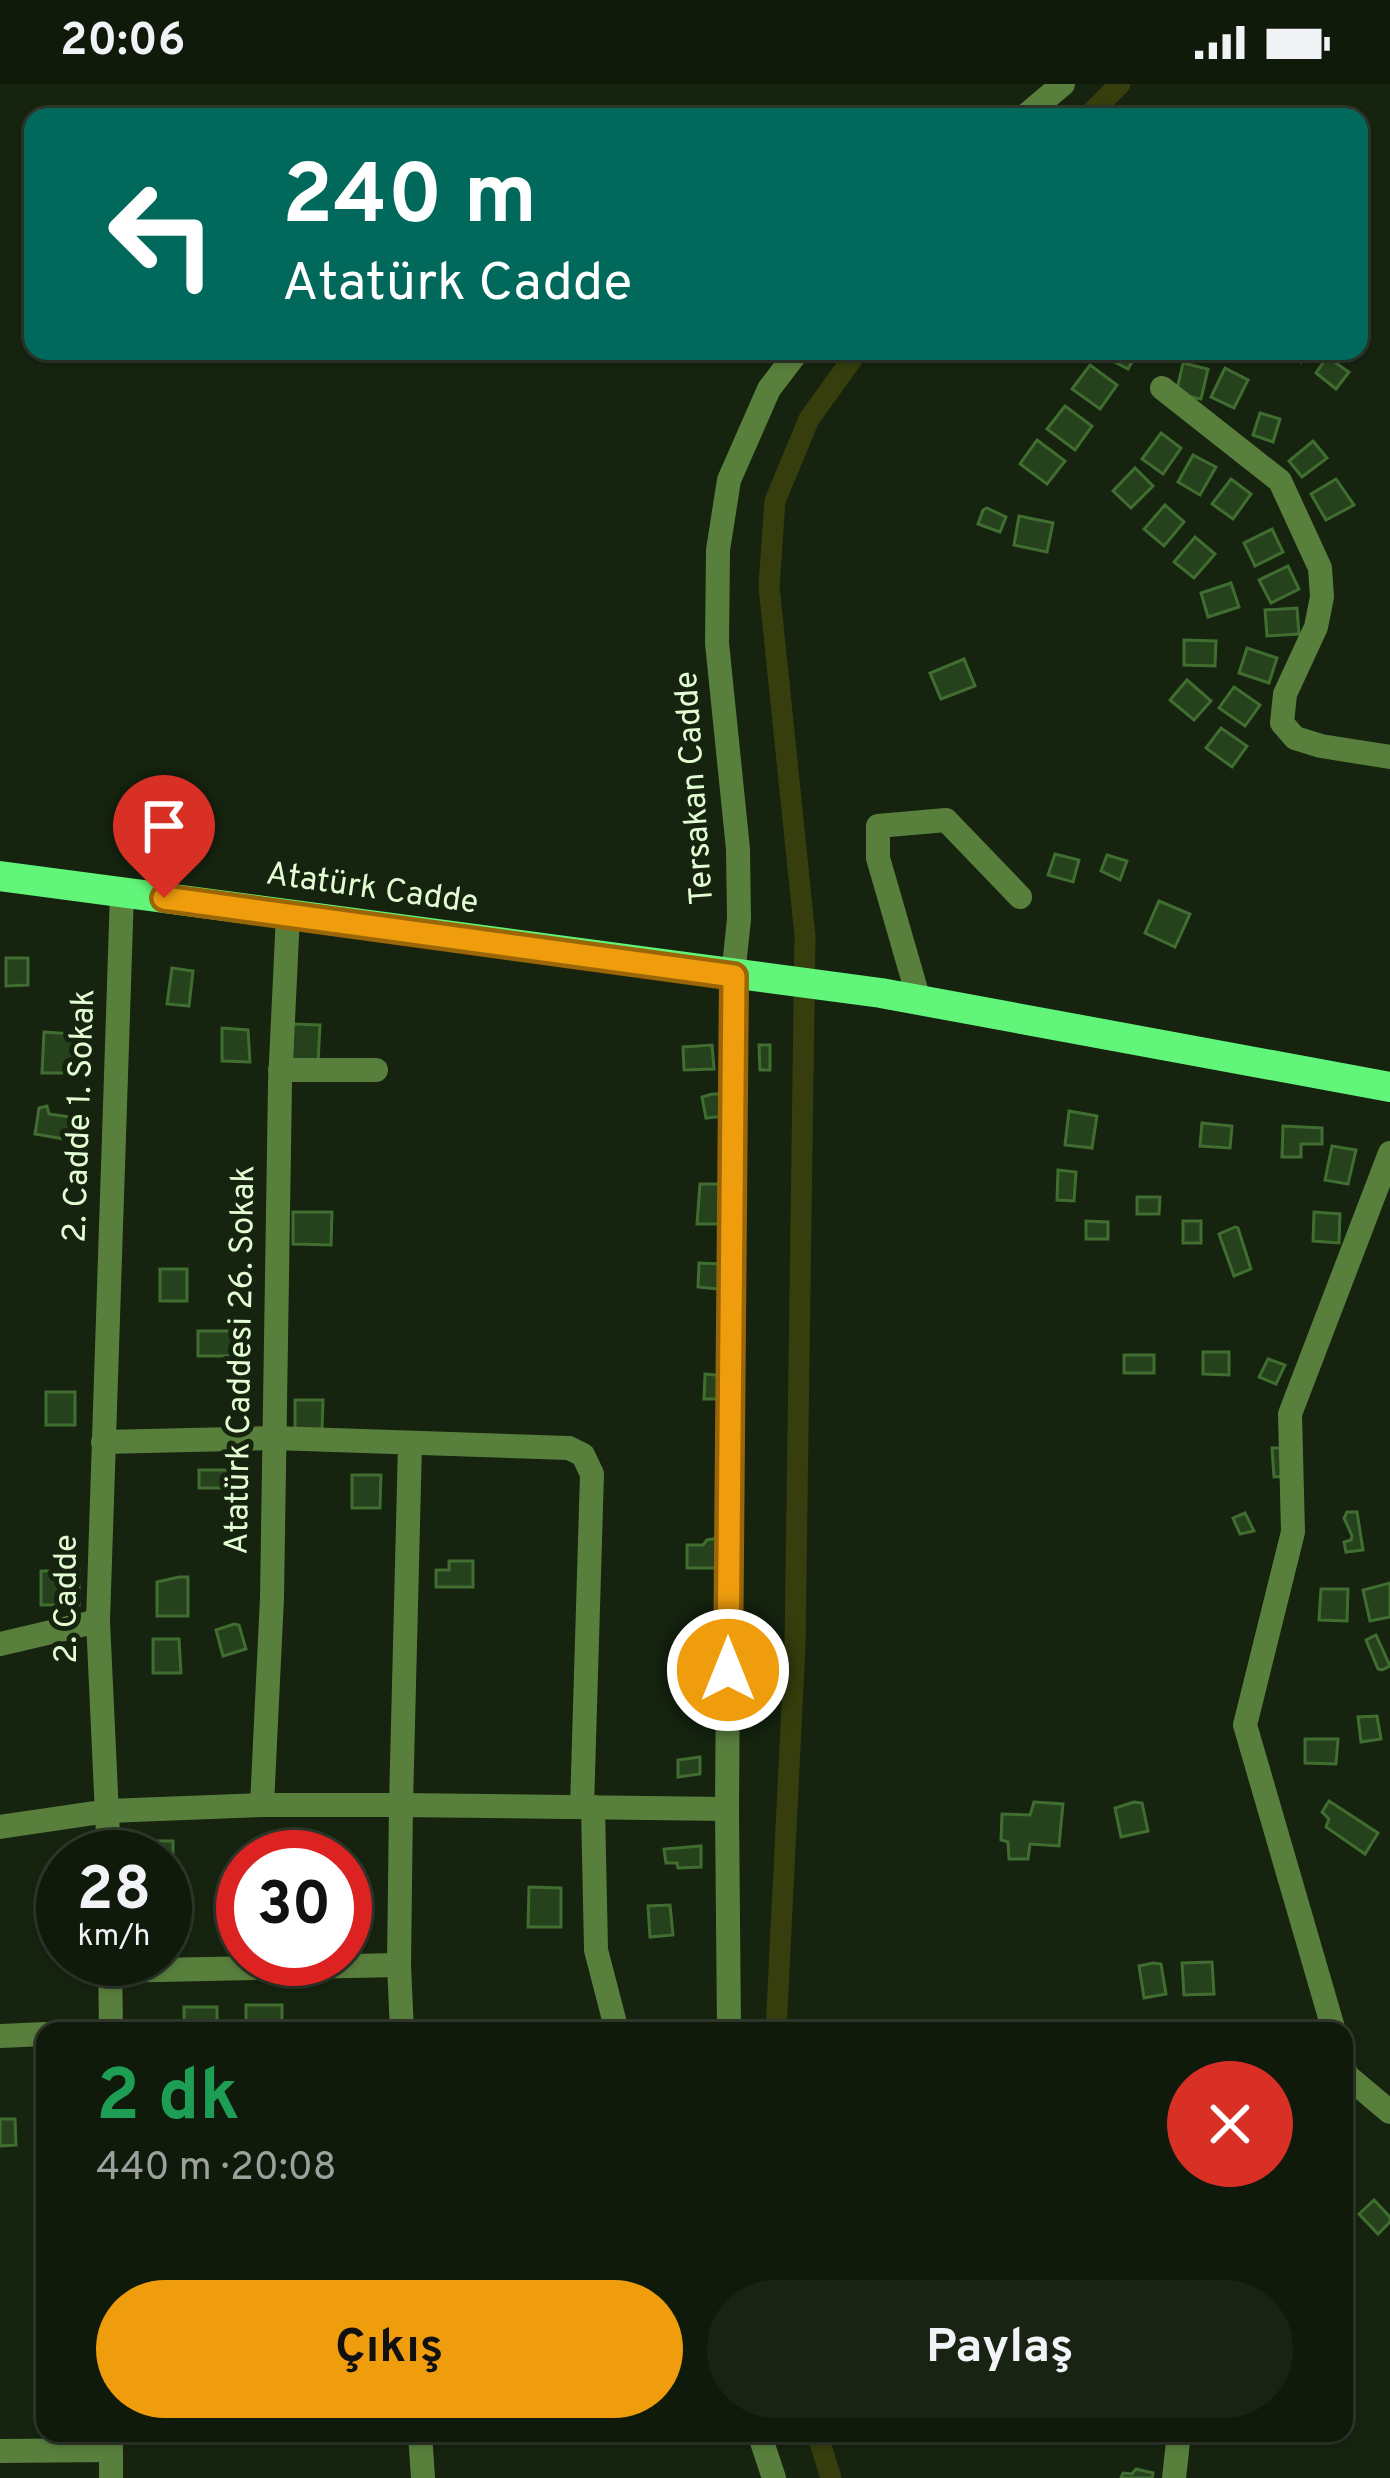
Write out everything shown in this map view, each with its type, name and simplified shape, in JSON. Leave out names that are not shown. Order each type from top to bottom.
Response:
[{"type":"main road","name":"Atatürk Cadde","points":[[0,877],[880,993],[1390,1087]]},
{"type":"street","points":[[1035,108],[1063,84]]},
{"type":"street","name":"Tersakan Cadde","points":[[729,2022],[734,976],[739,919],[738,849],[717,643],[718,550],[729,480],[769,389],[791,360]]},
{"type":"street","points":[[1162,388],[1280,481],[1320,568],[1322,597],[1316,627],[1285,694],[1282,723],[1295,738],[1390,757]]},
{"type":"street","points":[[919,1000],[878,858],[878,826],[946,820],[1020,897]]},
{"type":"street","name":"2. Cadde 1. Sokak","points":[[107,1340],[122,893]]},
{"type":"street","name":"Atatürk Caddesi 26. Sokak","points":[[262,1805],[272,1598],[280,1070],[288,915]]},
{"type":"street","points":[[280,1070],[376,1070]]},
{"type":"street","points":[[1331,2022],[1245,1725],[1293,1532],[1290,1414],[1390,1153]]},
{"type":"street","name":"2. Cadde","points":[[107,1340],[98,1621],[108,1830]]},
{"type":"street","points":[[103,1442],[274,1438],[569,1448],[583,1455],[592,1474],[588,1807],[596,1950],[615,2022]]},
{"type":"street","points":[[402,2022],[401,1805],[410,1444]]},
{"type":"street","points":[[0,1645],[98,1621]]},
{"type":"street","points":[[0,1827],[108,1811],[262,1805],[727,1809]]},
{"type":"street","points":[[192,1965],[399,1965]]},
{"type":"street","points":[[110,1986],[111,2022]]},
{"type":"street","points":[[0,2036],[36,2034]]},
{"type":"street","points":[[1353,2082],[1390,2112]]},
{"type":"street","points":[[0,2451],[111,2442],[111,2478]]},
{"type":"street","points":[[420,2442],[422,2478]]},
{"type":"street","points":[[762,2442],[774,2478]]},
{"type":"street","points":[[1164,2478],[1177,2442]]},
{"type":"street","points":[[1174,2478],[1178,2442]]},
{"type":"building","points":[[1111,360],[1133,360],[1128,369]]},
{"type":"building","points":[[1325,360],[1349,372],[1336,389],[1316,373]]},
{"type":"building","points":[[1183,363],[1208,369],[1201,399],[1176,394]]},
{"type":"building","points":[[1090,365],[1117,385],[1100,409],[1072,389]]},
{"type":"building","points":[[1225,368],[1248,380],[1234,408],[1211,397]]},
{"type":"building","points":[[1065,406],[1092,426],[1075,450],[1047,429]]},
{"type":"building","points":[[1260,413],[1280,419],[1273,442],[1253,435]]},
{"type":"building","points":[[1161,433],[1181,448],[1163,474],[1142,459]]},
{"type":"building","points":[[1037,440],[1065,461],[1047,484],[1020,464]]},
{"type":"building","points":[[1313,441],[1327,458],[1302,477],[1289,461]]},
{"type":"building","points":[[1193,455],[1216,467],[1200,495],[1178,482]]},
{"type":"building","points":[[1135,468],[1153,486],[1131,508],[1113,491]]},
{"type":"building","points":[[1231,479],[1251,494],[1233,519],[1212,504]]},
{"type":"building","points":[[1336,479],[1354,505],[1326,520],[1311,494]]},
{"type":"building","points":[[1165,505],[1184,522],[1164,546],[1144,529]]},
{"type":"building","points":[[987,508],[1006,517],[1000,532],[978,524]]},
{"type":"building","points":[[1019,516],[1053,523],[1047,552],[1014,545]]},
{"type":"building","points":[[1272,529],[1283,552],[1255,566],[1244,543]]},
{"type":"building","points":[[1195,537],[1215,554],[1194,578],[1174,562]]},
{"type":"building","points":[[1288,566],[1299,589],[1271,603],[1259,580]]},
{"type":"building","points":[[1231,583],[1239,607],[1208,617],[1201,593]]},
{"type":"building","points":[[1297,608],[1299,634],[1267,636],[1265,610]]},
{"type":"building","points":[[1184,640],[1216,641],[1215,666],[1184,665]]},
{"type":"building","points":[[1247,648],[1277,658],[1269,683],[1239,673]]},
{"type":"building","points":[[964,659],[975,686],[941,699],[930,673]]},
{"type":"building","points":[[1187,680],[1211,701],[1194,720],[1170,700]]},
{"type":"building","points":[[1234,687],[1260,705],[1245,726],[1219,708]]},
{"type":"building","points":[[1221,728],[1247,746],[1232,767],[1206,748]]},
{"type":"building","points":[[1055,854],[1079,860],[1073,882],[1048,875]]},
{"type":"building","points":[[1107,855],[1127,861],[1120,880],[1101,871]]},
{"type":"building","points":[[1159,901],[1190,914],[1175,947],[1145,933]]},
{"type":"building","points":[[6,958],[28,958],[28,985],[6,986]]},
{"type":"building","points":[[172,968],[193,971],[189,1006],[167,1004]]},
{"type":"building","points":[[293,1024],[320,1025],[318,1063],[291,1063]]},
{"type":"building","points":[[222,1028],[248,1030],[250,1062],[222,1061]]},
{"type":"building","points":[[44,1032],[72,1034],[71,1073],[42,1073]]},
{"type":"building","points":[[712,1045],[714,1069],[684,1070],[683,1047]]},
{"type":"building","points":[[759,1045],[770,1045],[770,1070],[760,1070]]},
{"type":"building","points":[[722,1094],[725,1116],[706,1118],[702,1097]]},
{"type":"building","points":[[47,1106],[49,1114],[77,1118],[76,1141],[35,1134],[39,1108]]},
{"type":"building","points":[[1069,1111],[1097,1116],[1092,1148],[1065,1145]]},
{"type":"building","points":[[1202,1123],[1232,1126],[1230,1148],[1200,1146]]},
{"type":"building","points":[[1283,1126],[1322,1128],[1322,1144],[1301,1144],[1301,1157],[1282,1157]]},
{"type":"building","points":[[1332,1146],[1356,1150],[1348,1184],[1325,1180]]},
{"type":"building","points":[[1058,1170],[1076,1172],[1074,1201],[1057,1200]]},
{"type":"building","points":[[700,1184],[726,1184],[724,1224],[697,1224]]},
{"type":"building","points":[[1137,1197],[1160,1197],[1159,1214],[1137,1214]]},
{"type":"building","points":[[293,1212],[332,1212],[331,1245],[293,1244]]},
{"type":"building","points":[[1314,1212],[1340,1214],[1339,1243],[1313,1241]]},
{"type":"building","points":[[1086,1221],[1108,1222],[1108,1239],[1086,1239]]},
{"type":"building","points":[[1183,1221],[1201,1221],[1201,1243],[1183,1243]]},
{"type":"building","points":[[1235,1227],[1251,1269],[1234,1276],[1219,1234]]},
{"type":"building","points":[[699,1263],[720,1264],[718,1289],[698,1287]]},
{"type":"building","points":[[160,1269],[187,1269],[187,1301],[160,1301]]},
{"type":"building","points":[[198,1331],[244,1331],[244,1356],[198,1356]]},
{"type":"building","points":[[1203,1352],[1229,1352],[1229,1375],[1203,1374]]},
{"type":"building","points":[[1124,1355],[1154,1355],[1154,1373],[1124,1373]]},
{"type":"building","points":[[1268,1359],[1285,1365],[1276,1384],[1259,1377]]},
{"type":"building","points":[[705,1374],[726,1376],[725,1399],[704,1399]]},
{"type":"building","points":[[46,1392],[75,1392],[75,1425],[46,1425]]},
{"type":"building","points":[[295,1400],[323,1400],[322,1432],[295,1432]]},
{"type":"building","points":[[1272,1448],[1287,1448],[1289,1476],[1274,1477]]},
{"type":"building","points":[[199,1470],[238,1470],[238,1488],[199,1488]]},
{"type":"building","points":[[352,1475],[381,1475],[380,1508],[352,1508]]},
{"type":"building","points":[[1347,1512],[1357,1512],[1363,1550],[1346,1552],[1344,1542],[1352,1536],[1344,1518]]},
{"type":"building","points":[[1245,1513],[1254,1531],[1240,1534],[1233,1518]]},
{"type":"building","points":[[718,1538],[719,1568],[687,1568],[687,1545]]},
{"type":"building","points":[[449,1561],[473,1561],[473,1587],[436,1587],[436,1570],[449,1570]]},
{"type":"building","points":[[41,1571],[79,1571],[79,1605],[41,1605]]},
{"type":"building","points":[[188,1577],[188,1616],[157,1616],[157,1582]]},
{"type":"building","points":[[1390,1583],[1390,1617],[1370,1621],[1363,1590]]},
{"type":"building","points":[[1321,1589],[1348,1589],[1347,1621],[1319,1620]]},
{"type":"building","points":[[239,1625],[246,1649],[223,1656],[216,1630]]},
{"type":"building","points":[[1376,1635],[1390,1666],[1382,1670],[1366,1640]]},
{"type":"building","points":[[153,1639],[179,1639],[181,1673],[153,1673]]},
{"type":"building","points":[[699,1708],[714,1709],[713,1722],[699,1722]]},
{"type":"building","points":[[1377,1716],[1381,1739],[1361,1742],[1358,1717]]},
{"type":"building","points":[[1305,1739],[1338,1739],[1336,1764],[1305,1763]]},
{"type":"building","points":[[700,1757],[700,1774],[678,1777],[678,1760]]},
{"type":"building","points":[[1329,1801],[1378,1833],[1365,1854],[1326,1827],[1329,1819],[1322,1812]]},
{"type":"building","points":[[1034,1802],[1063,1804],[1059,1846],[1030,1844],[1028,1859],[1009,1859],[1008,1842],[1001,1840],[1002,1814],[1030,1815]]},
{"type":"building","points":[[1142,1803],[1148,1831],[1121,1837],[1115,1808]]},
{"type":"building","points":[[701,1846],[701,1867],[678,1868],[677,1863],[666,1863],[664,1849]]},
{"type":"building","points":[[529,1887],[561,1888],[561,1927],[528,1927]]},
{"type":"building","points":[[670,1905],[673,1935],[650,1937],[648,1906]]},
{"type":"building","points":[[1212,1962],[1214,1994],[1184,1995],[1182,1963]]},
{"type":"building","points":[[1161,1964],[1166,1994],[1144,1998],[1139,1966]]},
{"type":"building","points":[[246,2005],[282,2005],[282,2022],[246,2022]]},
{"type":"building","points":[[184,2007],[217,2007],[217,2022],[184,2022]]},
{"type":"building","points":[[0,2119],[15,2119],[16,2145],[0,2146]]},
{"type":"building","points":[[1374,2200],[1390,2217],[1378,2234],[1359,2214]]},
{"type":"building","points":[[1136,2469],[1153,2473],[1152,2478],[1121,2478]]},
{"type":"waterway","points":[[1096,108],[1120,84]]},
{"type":"waterway","points":[[776,2022],[795,1646],[805,936],[769,586],[775,501],[809,419],[852,360]]},
{"type":"waterway","points":[[820,2442],[831,2478]]},
{"type":"route","points":[[164,898],[734,976],[728,1670]]}]
